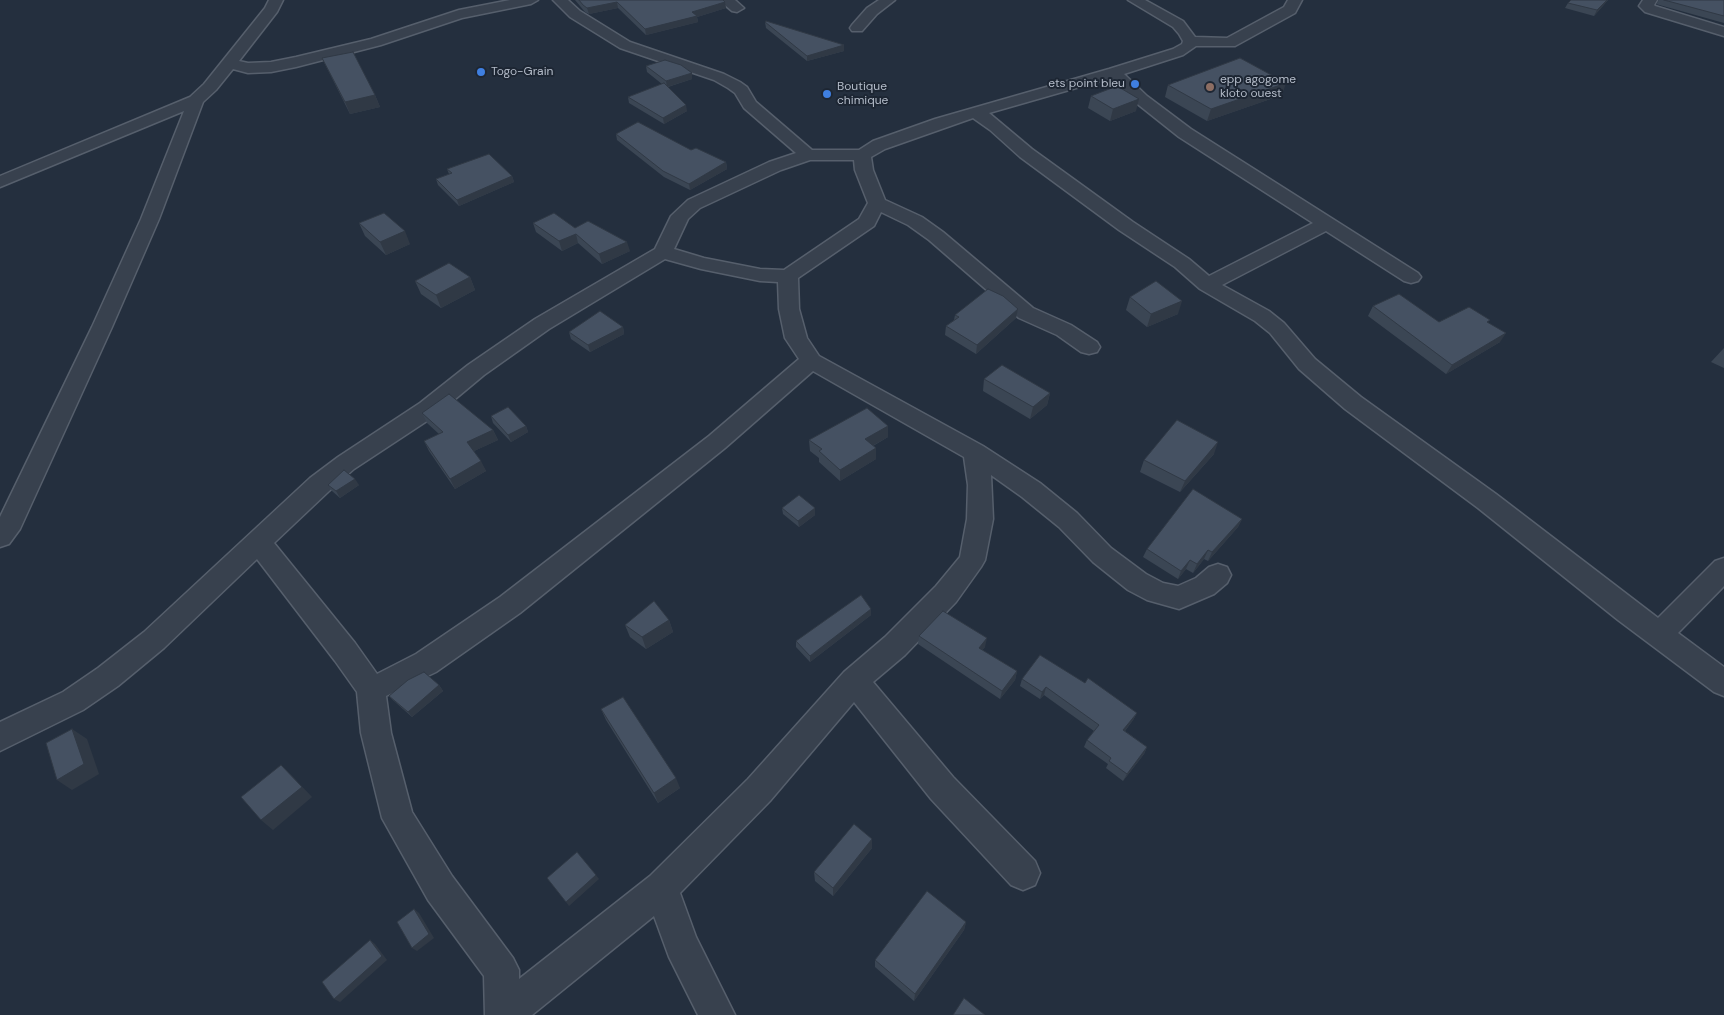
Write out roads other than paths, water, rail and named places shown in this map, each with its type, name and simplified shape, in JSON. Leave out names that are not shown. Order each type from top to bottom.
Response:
[{"type":"street","points":[[0,182],[196,100],[210,87],[272,9],[276,0]]},
{"type":"street","points":[[229,63],[248,68],[271,67],[296,62],[376,42],[460,14],[531,0]]},
{"type":"street","points":[[560,0],[575,14],[625,45],[711,74],[734,85],[741,90],[750,104],[808,155]]},
{"type":"street","points":[[857,28],[872,11],[888,0]]},
{"type":"street","points":[[0,737],[73,701],[108,677],[154,640],[319,485],[346,464],[428,410],[476,370],[542,324],[663,252],[680,216],[694,204],[775,166],[808,155],[862,155],[908,133],[1114,72],[1178,52],[1188,46],[1190,41],[1186,32],[1178,24],[1135,0]]},
{"type":"street","points":[[1190,41],[1230,43],[1290,10],[1295,0]]},
{"type":"street","points":[[1650,0],[1646,6],[1650,9],[1724,32]]},
{"type":"street","points":[[1114,72],[1141,99],[1185,133],[1411,277]]},
{"type":"street","points":[[0,537],[7,528],[102,327],[150,219],[196,100]]},
{"type":"street","points":[[976,112],[996,126],[1032,158],[1126,226],[1182,263],[1207,285],[1262,316],[1277,328],[1307,364],[1353,403],[1487,501],[1659,635],[1724,683]]},
{"type":"street","points":[[862,155],[864,170],[877,203],[914,221],[936,236],[1026,313],[1064,330],[1089,347]]},
{"type":"street","points":[[663,252],[701,263],[760,275],[788,276],[867,222],[877,203]]},
{"type":"street","points":[[1207,285],[1326,224]]},
{"type":"street","points":[[788,276],[789,309],[796,338],[811,361],[975,452],[1031,490],[1068,520],[1102,554],[1144,586],[1179,598],[1205,586],[1218,575]]},
{"type":"street","points":[[370,689],[396,679],[426,663],[510,605],[717,442],[811,361]]},
{"type":"street","points":[[503,1014],[662,888],[759,790],[854,681],[895,646],[946,594],[972,560],[980,519],[980,486],[975,452]]},
{"type":"street","points":[[258,543],[345,652],[370,689],[376,733],[398,818],[440,888],[501,970],[503,1014]]},
{"type":"street","points":[[1659,635],[1724,569]]},
{"type":"street","points":[[854,681],[942,788],[1022,872]]},
{"type":"street","points":[[662,888],[681,945],[717,1015]]},
{"type":"place","name":"Togo-Grain","points":[[481,72]]},
{"type":"place","name":"ets point bleu","points":[[1135,84]]},
{"type":"place","name":"epp agogome kloto ouest","points":[[1210,87]]},
{"type":"place","name":"Boutique chimique","points":[[827,94]]}]
